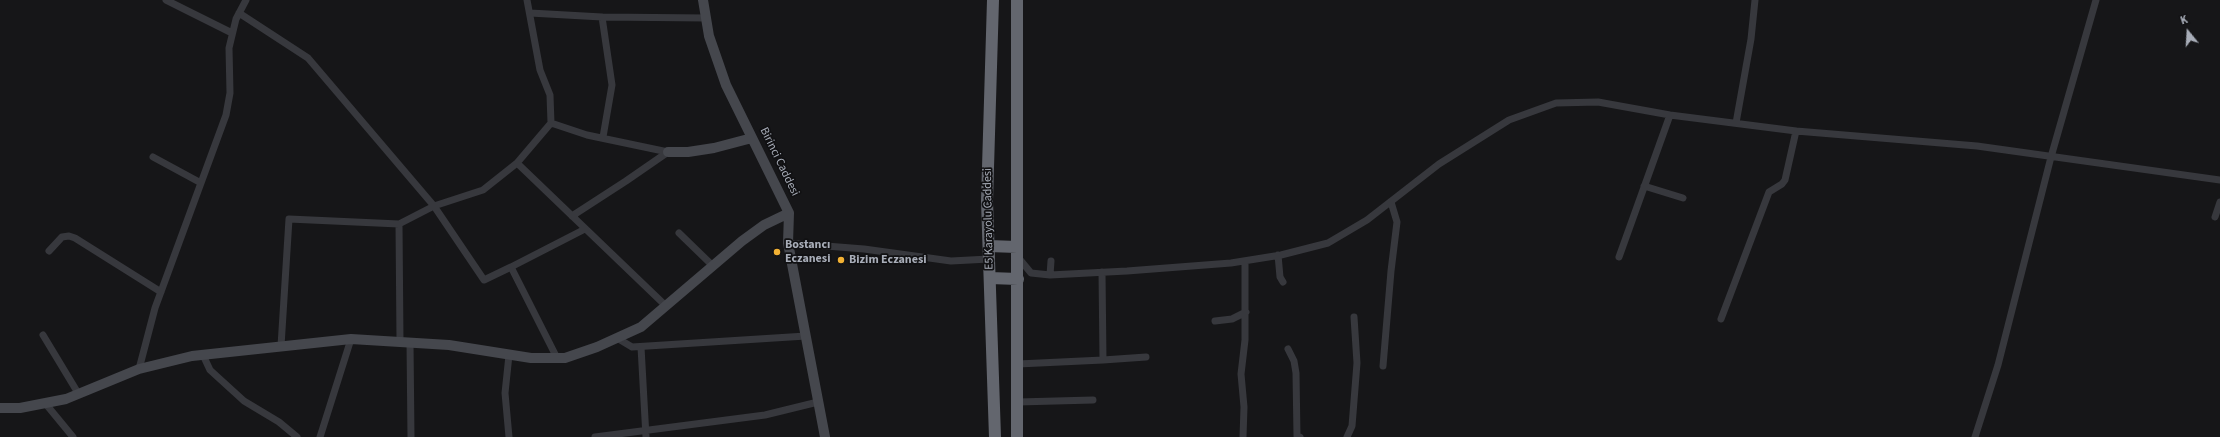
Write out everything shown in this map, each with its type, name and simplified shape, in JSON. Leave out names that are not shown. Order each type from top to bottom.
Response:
[{"type":"highway","name":"E5 Karayolu Caddesi","points":[[993,0],[987,201],[995,437]]},
{"type":"highway","points":[[1017,0],[1018,437]]},
{"type":"highway","points":[[989,246],[1017,252]]},
{"type":"highway","points":[[990,278],[1018,278]]},
{"type":"street","points":[[166,0],[232,33]]},
{"type":"street","points":[[139,369],[161,292],[226,115],[230,93],[229,48],[232,33],[239,13],[246,0]]},
{"type":"street","points":[[281,346],[289,219],[399,224],[434,206],[483,190],[518,163],[550,123],[550,95],[540,70],[527,0]]},
{"type":"street","name":"Birinci Caddesi","points":[[703,0],[709,36],[726,85],[789,213],[788,243],[824,437]]},
{"type":"street","points":[[1736,123],[1751,39],[1756,0]]},
{"type":"street","points":[[1975,437],[1998,365],[2051,157],[2096,0]]},
{"type":"street","points":[[239,13],[308,58],[434,206],[484,280],[586,229]]},
{"type":"street","points":[[530,13],[602,17],[706,18]]},
{"type":"street","points":[[602,17],[612,85],[603,137]]},
{"type":"street","points":[[1017,252],[1031,273],[1050,275],[1245,261],[1328,243],[1367,220],[1440,164],[1509,120],[1556,103],[1598,102],[1670,115],[1796,131],[1977,146],[2220,180]]},
{"type":"street","points":[[1619,257],[1670,115]]},
{"type":"street","points":[[550,123],[587,135],[603,137],[668,152],[688,152],[714,148],[752,138]]},
{"type":"street","points":[[1721,319],[1769,192],[1782,184],[1785,180],[1796,131]]},
{"type":"street","points":[[572,216],[668,152]]},
{"type":"street","points":[[153,157],[201,183]]},
{"type":"street","points":[[518,163],[666,306]]},
{"type":"street","points":[[1644,186],[1683,198]]},
{"type":"street","points":[[1383,366],[1391,271],[1397,222],[1391,202]]},
{"type":"street","points":[[2215,217],[2220,202]]},
{"type":"street","points":[[0,408],[20,408],[66,399],[139,369],[202,355],[351,339],[449,345],[531,358],[557,358],[572,356],[641,328],[713,266],[764,225],[789,213]]},
{"type":"street","points":[[399,224],[411,437]]},
{"type":"street","points":[[679,233],[713,266]]},
{"type":"street","points":[[49,251],[62,237],[69,236],[75,238],[161,292]]},
{"type":"street","points":[[788,243],[864,249],[951,261],[989,259]]},
{"type":"street","points":[[1278,255],[1280,277],[1283,282]]},
{"type":"street","points":[[1050,275],[1051,261]]},
{"type":"street","points":[[1243,437],[1244,407],[1241,374],[1246,312],[1245,261]]},
{"type":"street","points":[[511,267],[557,358]]},
{"type":"street","points":[[1102,272],[1103,360]]},
{"type":"street","points":[[1215,321],[1232,319],[1246,312]]},
{"type":"street","points":[[1347,437],[1352,426],[1357,363],[1354,317]]},
{"type":"street","points":[[43,335],[78,393]]},
{"type":"street","points":[[617,338],[625,345],[641,347],[806,336]]},
{"type":"street","points":[[320,437],[351,339]]},
{"type":"street","points":[[641,347],[646,434]]},
{"type":"street","points":[[1288,349],[1294,361],[1296,373],[1297,436],[1300,437]]},
{"type":"street","points":[[202,355],[210,370],[244,400],[279,422],[297,437]]},
{"type":"street","points":[[509,355],[505,393],[509,437]]},
{"type":"street","points":[[1018,364],[1146,358]]},
{"type":"street","points":[[1018,402],[1093,400]]},
{"type":"street","points":[[595,437],[646,434],[765,415],[818,402]]},
{"type":"street","points":[[45,403],[73,437]]},
{"type":"place","name":"Bostancı Eczanesi","points":[[777,252]]},
{"type":"place","name":"Bizim Eczanesi","points":[[841,260]]}]
